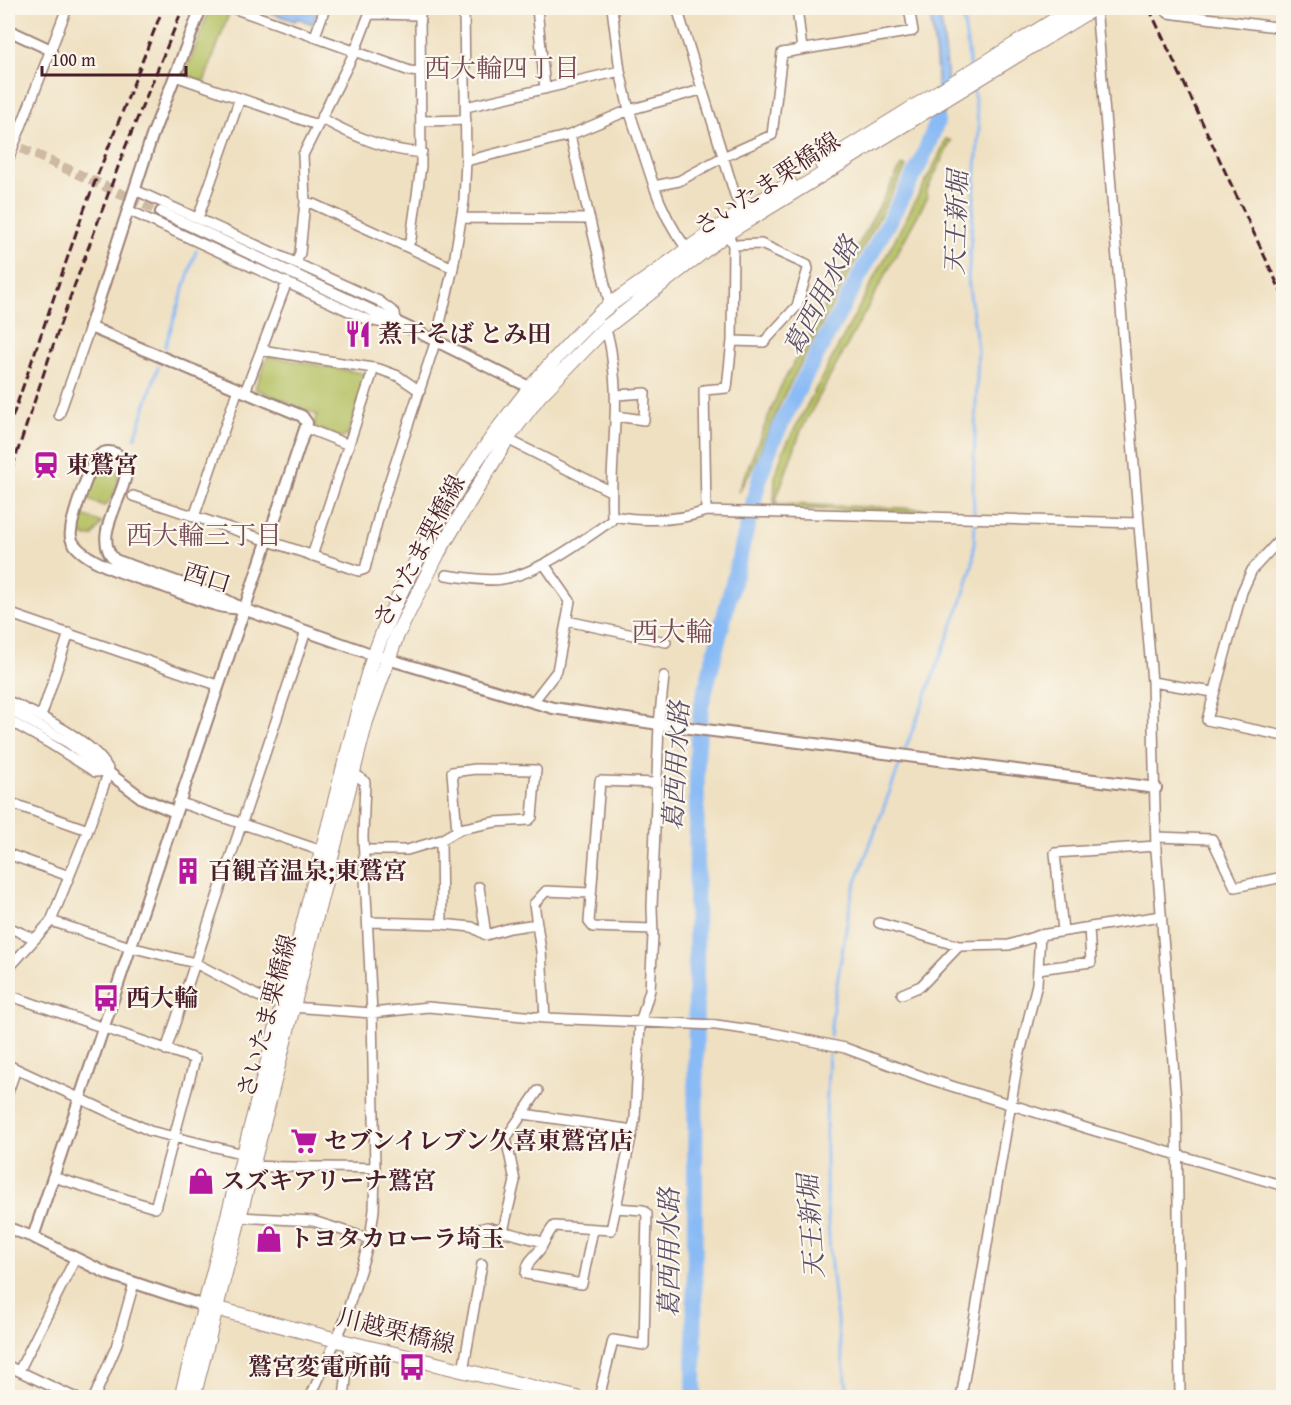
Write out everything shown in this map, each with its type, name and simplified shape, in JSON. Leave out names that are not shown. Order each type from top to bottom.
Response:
[{"type":"main road","name":"さいたま栗橋線","points":[[193,1398],[210,1307],[287,1006],[354,773],[366,722],[387,660],[438,553],[534,392],[601,313],[687,249],[744,209],[979,72],[1074,8]]},
{"type":"main road","name":"さいたま栗橋線","points":[[979,72],[1095,13]]},
{"type":"main road","name":"さいたま栗橋線","points":[[287,1006],[322,851],[374,655],[403,585],[446,507],[493,434],[534,392],[605,328],[920,108]]},
{"type":"main road","name":"さいたま栗橋線","points":[[181,1398],[238,1217],[247,1160]]},
{"type":"main road","name":"川越栗橋線","points":[[210,1307],[577,1398]]},
{"type":"street","points":[[8,156],[68,8]]},
{"type":"street","points":[[59,415],[152,136],[201,8]]},
{"type":"street","points":[[233,8],[410,71],[420,72]]},
{"type":"street","points":[[315,36],[325,8]]},
{"type":"street","points":[[133,496],[359,571],[365,569],[381,507],[436,340],[453,268],[461,218],[466,161],[464,8]]},
{"type":"street","points":[[537,8],[545,89]]},
{"type":"street","points":[[612,8],[620,71],[629,110],[662,210],[673,231],[687,249]]},
{"type":"street","points":[[677,8],[736,198],[744,209]]},
{"type":"street","points":[[797,8],[802,49]]},
{"type":"street","points":[[654,186],[679,181],[772,135],[782,53],[913,31],[909,8]]},
{"type":"street","points":[[1164,8],[1168,13],[1284,28]]},
{"type":"street","points":[[296,264],[300,253],[305,202],[303,159],[319,121],[355,51],[368,17],[372,14],[420,11],[422,152],[411,239],[407,247]]},
{"type":"street","points":[[1095,13],[1123,319],[1152,682],[1156,842],[1177,1112],[1180,1398]]},
{"type":"street","points":[[8,30],[51,50]]},
{"type":"street","points":[[466,107],[620,71]]},
{"type":"street","points":[[175,76],[240,99],[319,121],[378,143],[401,150],[422,152]]},
{"type":"street","points":[[466,161],[570,135],[629,110],[701,90]]},
{"type":"street","points":[[198,218],[240,99]]},
{"type":"street","points":[[422,121],[466,120]]},
{"type":"street","points":[[8,130],[18,134]]},
{"type":"street","points":[[570,135],[610,306]]},
{"type":"street","points":[[135,190],[379,302],[394,313],[396,322]]},
{"type":"street","points":[[305,202],[453,268]]},
{"type":"street","points":[[128,210],[366,319],[386,324],[396,322]]},
{"type":"street","points":[[161,212],[436,340],[534,392]]},
{"type":"street","points":[[461,218],[590,219]]},
{"type":"street","points":[[706,511],[704,390],[727,388],[732,341],[730,239],[761,244],[807,265],[808,269],[797,306],[764,342],[732,341]]},
{"type":"street","points":[[194,517],[241,391],[261,350],[287,282]]},
{"type":"street","points":[[33,1237],[217,685],[306,428],[306,420],[302,416],[90,327]]},
{"type":"street","points":[[605,328],[609,337],[617,394],[610,492],[612,516],[614,516]]},
{"type":"street","points":[[261,350],[374,368],[398,376],[420,391]]},
{"type":"street","points":[[312,556],[374,368]]},
{"type":"street","points":[[616,416],[644,420],[645,393],[617,394]]},
{"type":"street","points":[[306,428],[349,445]]},
{"type":"street","points":[[507,439],[610,492]]},
{"type":"street","name":"西口","points":[[104,452],[116,454],[124,461],[125,467],[123,485],[112,515],[106,541],[106,548],[112,557],[122,563],[220,597],[243,609],[217,606],[109,567],[74,544],[70,535],[72,521],[92,466],[99,455],[104,452]]},
{"type":"street","points":[[614,516],[647,521],[706,511],[1138,522]]},
{"type":"street","points":[[446,575],[501,579],[544,564],[611,521],[614,516]]},
{"type":"street","points":[[1284,535],[1252,570],[1247,580],[1213,692],[1207,720],[1284,736]]},
{"type":"street","points":[[533,702],[557,671],[570,601],[544,564]]},
{"type":"street","points":[[243,609],[387,660],[553,708],[659,724],[1155,788]]},
{"type":"street","points":[[8,613],[217,685]]},
{"type":"street","points":[[567,621],[666,642]]},
{"type":"street","points":[[166,1050],[306,631]]},
{"type":"street","points":[[39,715],[43,711],[69,633]]},
{"type":"street","points":[[593,1229],[582,1284],[526,1274],[527,1262],[540,1249],[554,1226],[611,1230],[633,1130],[640,1023],[650,990],[659,724],[664,676]]},
{"type":"street","points":[[1152,682],[1213,692]]},
{"type":"street","points":[[8,701],[39,715],[100,756],[109,771],[51,921],[8,969]]},
{"type":"street","points":[[8,709],[69,743],[142,798],[242,824],[322,851]]},
{"type":"street","points":[[8,720],[95,772],[109,771]]},
{"type":"street","points":[[363,850],[407,850],[441,840],[457,831],[495,822],[529,820],[532,817],[536,770],[476,769],[452,772],[457,831]]},
{"type":"street","points":[[344,1398],[344,1342],[370,1239],[374,1210],[375,1168],[369,922],[363,850],[365,782],[354,773]]},
{"type":"street","points":[[653,928],[591,926],[589,922],[600,781],[657,783]]},
{"type":"street","points":[[8,802],[88,830]]},
{"type":"street","points":[[1063,931],[1055,853],[1156,842],[1212,839],[1235,886],[1283,877],[1284,879]]},
{"type":"street","points":[[441,840],[442,924]]},
{"type":"street","points":[[8,854],[69,876]]},
{"type":"street","points":[[479,887],[486,935]]},
{"type":"street","points":[[545,1018],[542,951],[534,904],[546,891],[591,893]]},
{"type":"street","points":[[879,923],[959,946],[1009,945],[1040,935],[1161,916]]},
{"type":"street","points":[[51,921],[130,947],[195,963],[258,996],[287,1006],[372,1013],[428,1007],[545,1018],[700,1025],[753,1029],[845,1048],[929,1079],[1284,1185]]},
{"type":"street","points":[[369,922],[472,927],[486,935],[537,924]]},
{"type":"street","points":[[8,927],[35,939]]},
{"type":"street","points":[[1038,969],[1091,962],[1089,927]]},
{"type":"street","points":[[961,1398],[1018,1061],[1037,984],[1040,935]]},
{"type":"street","points":[[902,994],[921,986],[959,946]]},
{"type":"street","points":[[8,994],[195,1059],[155,1208],[53,1177]]},
{"type":"street","points":[[8,1092],[12,1067],[150,1131],[247,1160],[302,1168],[319,1165],[375,1168]]},
{"type":"street","points":[[503,1231],[515,1181],[506,1138],[538,1091]]},
{"type":"street","points":[[524,1114],[633,1130]]},
{"type":"street","points":[[598,1398],[613,1340],[644,1345],[647,1214],[643,1210],[616,1208]]},
{"type":"street","points":[[238,1217],[313,1221],[370,1239]]},
{"type":"street","points":[[474,1230],[487,1227],[543,1242]]},
{"type":"street","points":[[8,1228],[134,1283],[210,1307]]},
{"type":"street","points":[[19,1371],[75,1259]]},
{"type":"street","points":[[463,1371],[482,1264]]},
{"type":"street","points":[[94,1398],[116,1347],[134,1283]]},
{"type":"street","points":[[310,1398],[344,1342]]},
{"type":"street","points":[[8,1366],[76,1398]]},
{"type":"green space","points":[[210,8],[230,11],[204,82],[188,76],[186,71]]},
{"type":"green space","points":[[946,139],[951,141],[926,192],[928,196],[801,430],[776,499],[779,504],[927,509],[926,513],[774,508],[775,477],[783,451]]},
{"type":"green space","points":[[902,165],[906,167],[785,393],[752,469],[738,492],[780,388]]},
{"type":"green space","points":[[268,356],[367,374],[348,435],[342,438],[316,428],[314,423],[317,415],[256,389]]},
{"type":"green space","points":[[107,460],[117,467],[118,482],[112,496],[104,506],[87,498],[99,467]]},
{"type":"green space","points":[[82,515],[102,523],[93,536],[87,537],[82,534],[80,523]]},
{"type":"water","points":[[257,8],[318,8],[313,24],[297,18],[295,21]]},
{"type":"water","points":[[929,8],[939,8],[947,78],[945,110],[934,147],[925,141],[937,90],[936,59]]},
{"type":"waterway","name":"天王新堀","points":[[962,8],[970,66]]},
{"type":"waterway","name":"天王新堀","points":[[973,87],[979,128],[968,280],[978,350],[974,513]]},
{"type":"waterway","name":"葛西用水路","points":[[694,1398],[697,756],[701,707],[761,473],[772,443],[800,386],[921,162],[937,122]]},
{"type":"waterway","points":[[165,347],[196,251]]},
{"type":"waterway","points":[[135,438],[158,367]]},
{"type":"waterway","name":"天王新堀","points":[[905,750],[962,600],[973,563],[975,524]]},
{"type":"waterway","name":"天王新堀","points":[[830,1036],[852,893],[901,761]]},
{"type":"waterway","name":"天王新堀","points":[[829,1054],[826,1140],[828,1226],[836,1312],[849,1398]]},
{"type":"tunnel","points":[[8,142],[161,212]]},
{"type":"railway","points":[[8,430],[84,210],[163,8]]},
{"type":"railway","points":[[8,480],[60,325],[125,148],[183,8]]},
{"type":"railway","points":[[1149,8],[1284,298]]},
{"type":"place","name":"煮干そば とみ田","points":[[358,334]]},
{"type":"place","name":"東鷲宮","points":[[46,465]]},
{"type":"place","name":"百観音温泉;東鷲宮","points":[[188,871]]},
{"type":"place","name":"西大輪","points":[[106,998]]},
{"type":"place","name":"セブンイレブン久喜東鷲宮店","points":[[304,1141]]},
{"type":"place","name":"スズキアリーナ鷲宮","points":[[201,1181]]},
{"type":"place","name":"トヨタカローラ埼玉","points":[[269,1239]]},
{"type":"place","name":"鷲宮変電所前","points":[[412,1367]]},
{"type":"district","name":"西大輪四丁目","points":[[502,68]]},
{"type":"district","name":"西大輪三丁目","points":[[204,535]]},
{"type":"district","name":"西大輪","points":[[672,632]]}]
